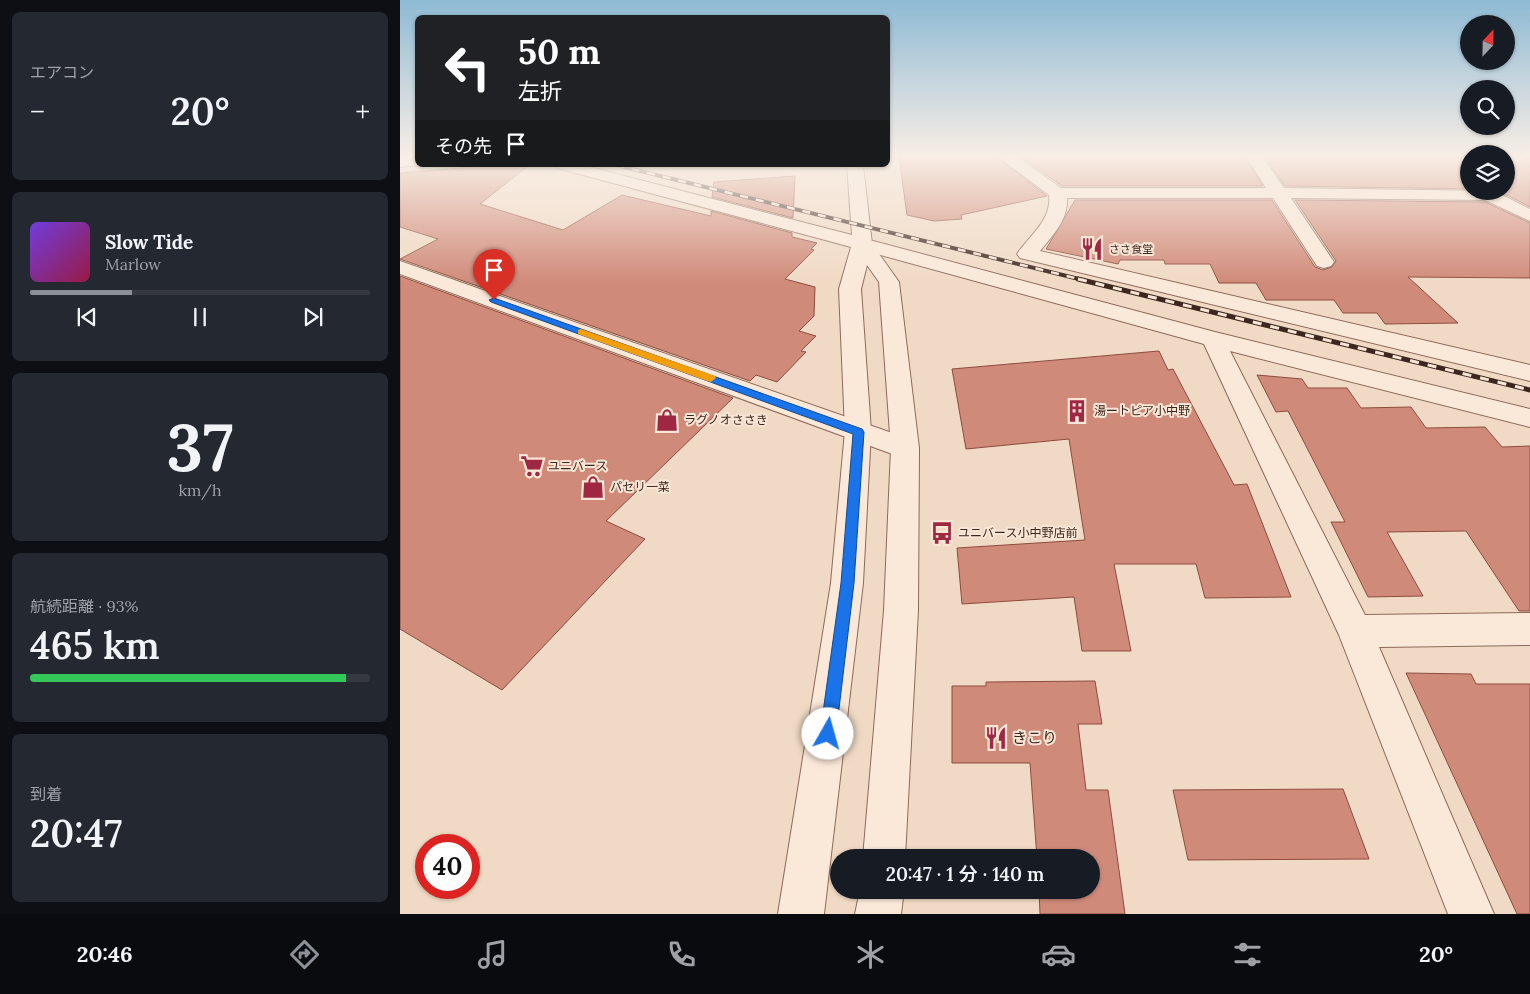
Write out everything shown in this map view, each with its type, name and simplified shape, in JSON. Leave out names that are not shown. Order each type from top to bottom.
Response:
[{"type":"street","points":[[690,199],[1212,339],[1530,418]]},
{"type":"street","points":[[801,914],[847,583],[858,432],[850,289],[862,244],[858,199]]},
{"type":"street","points":[[1059,199],[1060,202],[1057,213],[1027,254],[1530,373]]},
{"type":"street","points":[[1281,199],[1324,262]]},
{"type":"street","points":[[1495,199],[1530,216]]},
{"type":"street","points":[[862,244],[889,282],[904,448],[901,610],[885,849]]},
{"type":"street","points":[[400,267],[904,448]]},
{"type":"street","points":[[1212,339],[1355,631],[1471,914]]},
{"type":"street","points":[[1355,631],[1530,629]]},
{"type":"street","points":[[878,914],[880,899]]},
{"type":"building","points":[[400,199],[487,199],[480,204],[563,230],[616,199],[637,199],[711,216],[711,211],[792,233],[792,237],[817,243],[811,249],[814,250],[785,279],[815,287],[814,316],[799,331],[816,336],[801,351],[806,352],[777,382],[756,375],[750,381],[400,259],[438,239],[400,227]]},
{"type":"building","points":[[718,199],[794,199],[793,218]]},
{"type":"building","points":[[905,199],[1035,199],[961,215],[962,219],[934,221],[907,215]]},
{"type":"building","points":[[1515,199],[1515,199],[1530,199],[1530,207]]},
{"type":"building","points":[[1075,200],[1272,200],[1315,267],[1323,270],[1332,267],[1336,261],[1295,200],[1485,202],[1530,223],[1530,278],[1408,277],[1458,323],[1385,324],[1377,313],[1343,313],[1334,300],[1266,300],[1256,283],[1219,283],[1210,264],[1165,264],[1164,260],[1120,260],[1118,264],[1046,249]]},
{"type":"building","name":"ユニバース","points":[[400,276],[733,398],[606,521],[645,539],[502,690],[400,629]]},
{"type":"building","points":[[1159,351],[1168,370],[1173,369],[1234,485],[1247,484],[1291,597],[1205,598],[1196,564],[1114,564],[1131,651],[1082,651],[1074,597],[962,604],[957,548],[1085,540],[1069,439],[966,449],[952,369]]},
{"type":"building","points":[[1257,375],[1302,379],[1308,388],[1347,388],[1361,408],[1411,407],[1426,428],[1485,427],[1502,447],[1530,446],[1530,611],[1519,611],[1466,531],[1387,532],[1423,596],[1368,597],[1331,522],[1345,522],[1288,411],[1276,412]]},
{"type":"building","points":[[1406,673],[1471,674],[1476,684],[1530,684],[1530,914],[1517,914]]},
{"type":"building","points":[[1095,681],[1102,724],[1078,724],[1086,790],[1108,790],[1125,914],[1040,914],[1039,899],[1100,899],[1100,849],[1036,849],[1030,763],[952,763],[952,686],[986,686],[986,682]]},
{"type":"building","points":[[1343,789],[1369,859],[1188,860],[1173,790]]},
{"type":"railway","points":[[753,199],[1083,280]]},
{"type":"railway","points":[[1078,279],[1530,390]]},
{"type":"slow traffic","points":[[581,332],[711,378]]},
{"type":"place","name":"ささ食堂","points":[[1092,249]]},
{"type":"place","name":"湯ートピア小中野","points":[[1077,411]]},
{"type":"place","name":"ラグノオささき","points":[[667,420]]},
{"type":"place","name":"ユニバース","points":[[532,466]]},
{"type":"place","name":"パセリ一菜","points":[[593,487]]},
{"type":"place","name":"ユニバース小中野店前","points":[[942,533]]},
{"type":"place","name":"きこり","points":[[996,738]]},
{"type":"route","points":[[494,300],[858,432],[847,583],[828,734]]}]
